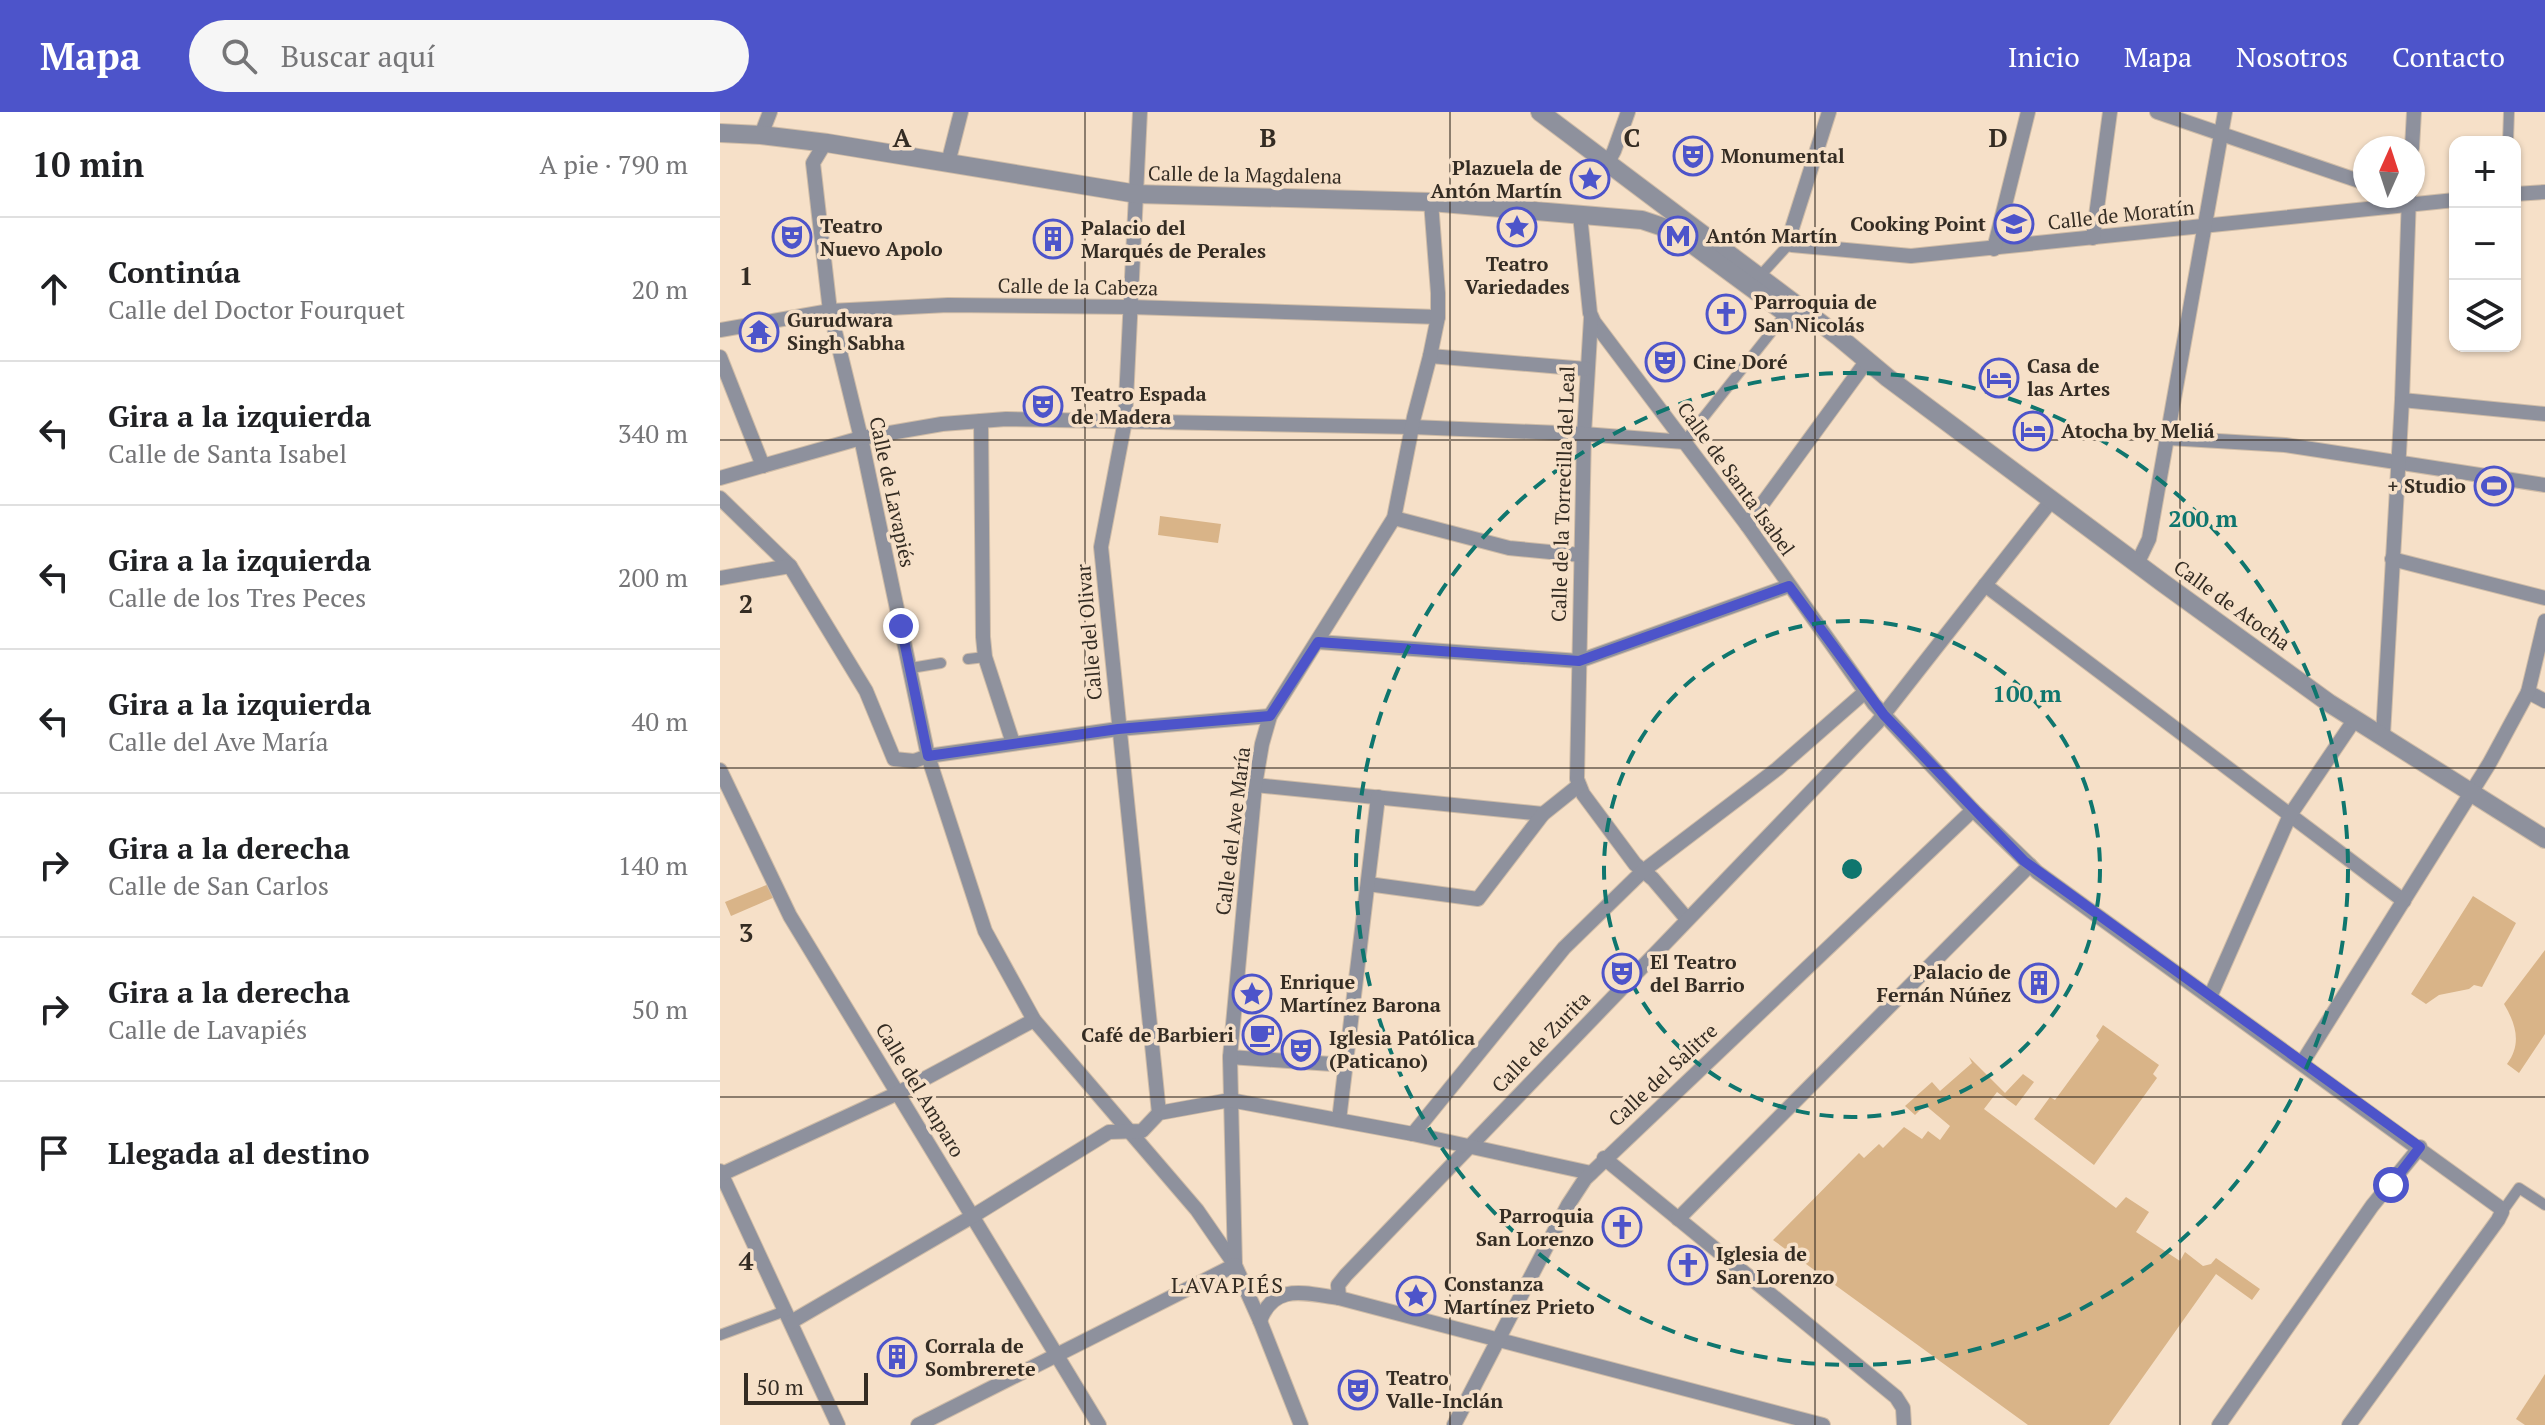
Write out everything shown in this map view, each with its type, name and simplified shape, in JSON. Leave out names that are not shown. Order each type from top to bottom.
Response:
[{"type":"street","points":[[761,135],[770,112]]},
{"type":"street","points":[[948,163],[961,112]]},
{"type":"street","name":"Calle del Olivar","points":[[1140,112],[1125,421],[1101,547],[1159,1113]]},
{"type":"street","name":"Calle de Atocha","points":[[1540,112],[1759,277],[1790,308]]},
{"type":"street","points":[[1607,164],[1628,112]]},
{"type":"street","points":[[1759,277],[1791,244],[1829,112]]},
{"type":"street","points":[[1994,249],[2028,112]]},
{"type":"street","points":[[2093,238],[2110,112]]},
{"type":"street","points":[[2157,112],[2353,179]]},
{"type":"street","points":[[2137,564],[2148,544],[2225,112]]},
{"type":"street","points":[[2413,136],[2414,112]]},
{"type":"street","points":[[2508,136],[2509,112]]},
{"type":"street","name":"Calle de la Magdalena","points":[[720,133],[826,143],[1137,194],[1431,202],[1642,220],[1663,226]]},
{"type":"street","name":"Calle de Lavapiés","points":[[826,143],[813,163],[830,311],[861,438],[928,756],[985,931],[1034,1020],[1197,1210],[1235,1265]]},
{"type":"street","points":[[2521,194],[2545,192]]},
{"type":"street","name":"Calle de Moratín","points":[[2425,199],[2449,200]]},
{"type":"street","name":"Calle del Ave María","points":[[1235,1265],[1230,1057],[1255,785],[1262,744],[1270,716],[1394,518],[1438,317],[1431,202]]},
{"type":"street","name":"Calle de Moratín","points":[[1791,244],[1911,256],[2203,226],[2353,206]]},
{"type":"street","points":[[2383,735],[2402,400],[2406,208]]},
{"type":"street","points":[[1580,215],[1591,318]]},
{"type":"street","name":"Calle de Atocha","points":[[1663,226],[1839,337],[1866,362],[2051,501],[2355,719],[2545,839]]},
{"type":"street","name":"Calle de la Cabeza","points":[[720,330],[830,311],[948,305],[1131,307],[1438,317]]},
{"type":"street","points":[[720,478],[861,438],[981,421],[1412,427],[1584,434],[1684,442],[1790,308]]},
{"type":"street","name":"Calle de la Torrecilla del Leal","points":[[1578,786],[1584,434],[1591,318]]},
{"type":"street","name":"Calle de Santa Isabel","points":[[1591,318],[1747,525],[1865,692],[1973,810],[2030,865],[2494,1200],[2502,1212]]},
{"type":"street","points":[[1430,356],[1586,369]]},
{"type":"street","points":[[720,357],[763,466]]},
{"type":"street","points":[[1747,525],[1866,362]]},
{"type":"street","points":[[2402,400],[2545,414]]},
{"type":"street","points":[[981,421],[983,637],[985,657],[1013,743]]},
{"type":"street","points":[[2168,438],[2285,445],[2545,485]]},
{"type":"street","points":[[720,498],[790,566],[866,691],[894,759],[914,761],[928,756],[1118,729],[1270,716]]},
{"type":"street","name":"Calle de Zurita","points":[[1339,1298],[1336,1292],[1338,1285],[1346,1275],[1884,715],[2051,501]]},
{"type":"street","points":[[1394,518],[1509,548],[1581,555]]},
{"type":"street","points":[[2392,559],[2545,598]]},
{"type":"street","points":[[720,578],[790,566]]},
{"type":"street","points":[[1985,585],[2404,901]]},
{"type":"street","points":[[1318,642],[1579,661],[1789,586]]},
{"type":"street","points":[[2302,1063],[2472,792],[2528,692],[2545,621]]},
{"type":"street","points":[[968,659],[985,657]]},
{"type":"street","points":[[911,668],[941,663]]},
{"type":"street","points":[[1413,1134],[1564,948],[1643,871],[1777,769],[1865,692]]},
{"type":"street","points":[[2528,692],[2545,701]]},
{"type":"street","points":[[2210,997],[2290,815],[2355,719]]},
{"type":"street","name":"Calle del Amparo","points":[[720,770],[790,916],[1099,1425]]},
{"type":"street","points":[[1255,785],[1543,814]]},
{"type":"street","points":[[1368,884],[1478,899],[1543,814],[1578,786],[1635,864],[1687,919]]},
{"type":"street","points":[[1339,1120],[1378,797]]},
{"type":"street","name":"Calle del Salitre","points":[[1454,1425],[1580,1184],[1973,810]]},
{"type":"street","points":[[1678,1219],[2030,865]]},
{"type":"street","points":[[838,1425],[721,1172],[898,1093],[1034,1020]]},
{"type":"street","points":[[1230,1057],[1346,1065]]},
{"type":"street","points":[[720,1335],[788,1316],[973,1216],[1109,1132],[1142,1131],[1159,1113],[1230,1100],[1413,1134],[1591,1173]]},
{"type":"street","points":[[2219,1425],[2372,1206],[2420,1147]]},
{"type":"street","points":[[1604,1158],[1896,1397],[1903,1408],[1904,1425]]},
{"type":"street","points":[[2349,1425],[2519,1188],[2545,1205]]},
{"type":"street","points":[[918,1425],[1235,1265],[1301,1425]]},
{"type":"street","points":[[1260,1321],[1269,1304],[1281,1295],[1305,1293],[1339,1298],[1823,1425]]},
{"type":"shaded area","points":[[1160,516],[1221,524],[1218,543],[1158,535]]},
{"type":"shaded area","points":[[769,884],[775,897],[731,916],[725,902]]},
{"type":"shaded area","points":[[2473,896],[2516,923],[2482,987],[2474,985],[2469,989],[2439,995],[2426,1004],[2411,994]]},
{"type":"shaded area","points":[[2545,950],[2545,1034],[2519,1073],[2507,1064],[2515,1049],[2516,1034],[2504,1004]]},
{"type":"shaded area","points":[[2103,1025],[2159,1065],[2153,1074],[2157,1078],[2094,1165],[2034,1119],[2050,1097],[2055,1100],[2099,1040],[2096,1036]]},
{"type":"shaded area","points":[[1969,1057],[2005,1093],[2023,1074],[2034,1082],[2016,1106],[1997,1092],[1984,1109],[2116,1208],[2126,1197],[2149,1212],[2136,1232],[2180,1261],[2185,1252],[2203,1266],[2211,1264],[2216,1258],[2260,1289],[2252,1300],[2216,1274],[2109,1425],[2028,1425],[1773,1240],[1859,1153],[1864,1158],[1879,1144],[1883,1148],[1904,1127],[1922,1139],[1928,1131],[1940,1140],[1950,1126],[1925,1105],[1915,1115],[1905,1106],[1932,1082],[1940,1091],[1972,1063]]},
{"type":"shaded area","points":[[2545,1374],[2545,1425],[2525,1425],[2516,1419]]},
{"type":"place","name":"Monumental","points":[[1693,156]]},
{"type":"place","name":"Plazuela de Antón Martín","points":[[1590,179]]},
{"type":"place","name":"Cooking Point","points":[[2014,224]]},
{"type":"place","name":"Teatro Variedades","points":[[1517,227]]},
{"type":"place","name":"Antón Martín","points":[[1678,236]]},
{"type":"place","name":"Teatro Nuevo Apolo","points":[[792,237]]},
{"type":"place","name":"Palacio del Marqués de Perales","points":[[1053,239]]},
{"type":"place","name":"Parroquia de San Nicolás","points":[[1726,314]]},
{"type":"place","name":"Gurudwara Singh Sabha","points":[[759,332]]},
{"type":"place","name":"Cine Doré","points":[[1665,362]]},
{"type":"place","name":"Casa de las Artes","points":[[1999,378]]},
{"type":"place","name":"Teatro Espada de Madera","points":[[1043,406]]},
{"type":"place","name":"Atocha by Meliá","points":[[2033,431]]},
{"type":"place","name":"+ Studio","points":[[2494,486]]},
{"type":"place","name":"El Teatro del Barrio","points":[[1622,973]]},
{"type":"place","name":"Palacio de Fernán Núñez","points":[[2039,983]]},
{"type":"place","name":"Enrique Martínez Barona","points":[[1252,994]]},
{"type":"place","name":"Café de Barbieri","points":[[1262,1035]]},
{"type":"place","name":"Iglesia Patólica (Paticano)","points":[[1301,1050]]},
{"type":"place","name":"Parroquia San Lorenzo","points":[[1622,1227]]},
{"type":"place","name":"Iglesia de San Lorenzo","points":[[1688,1265]]},
{"type":"place","name":"Constanza Martínez Prieto","points":[[1416,1296]]},
{"type":"place","name":"Corrala de Sombrerete","points":[[897,1357]]},
{"type":"place","name":"Teatro Valle-Inclán","points":[[1358,1390]]},
{"type":"district","name":"LAVAPIÉS","points":[[1228,1285]]},
{"type":"route","points":[[901,626],[928,756],[1118,729],[1270,716],[1318,642],[1579,661],[1789,586],[1884,715],[2024,861],[2420,1147],[2391,1185]]}]
